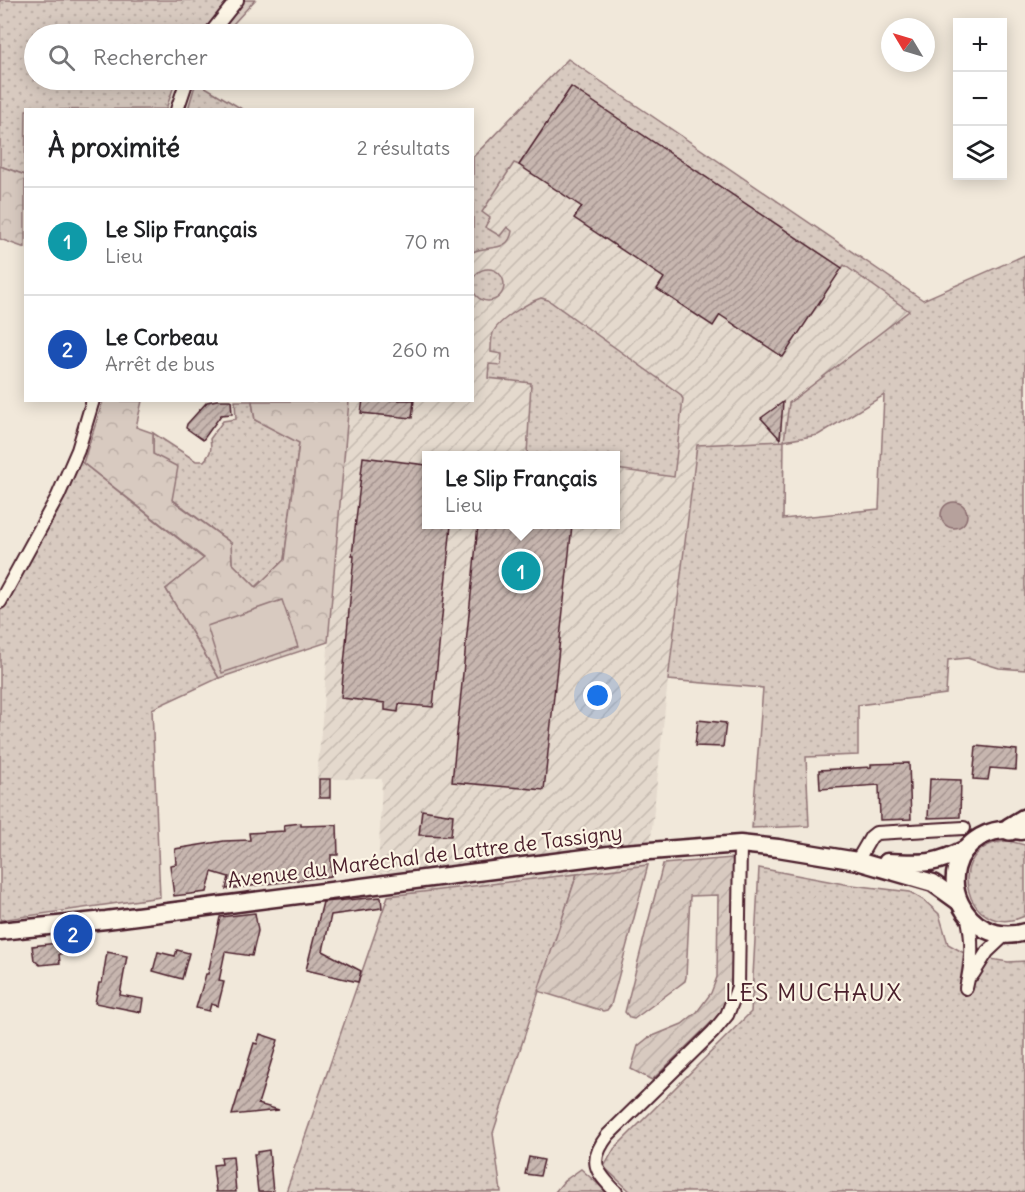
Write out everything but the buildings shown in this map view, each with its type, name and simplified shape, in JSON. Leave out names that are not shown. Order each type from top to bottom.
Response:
[{"type":"main road","name":"Avenue du Maréchal de Lattre de Tassigny","points":[[857,861],[931,863],[967,848],[986,834],[1020,827]]},
{"type":"main road","name":"Avenue du Maréchal de Lattre de Tassigny","points":[[0,932],[624,852],[740,844],[857,861],[933,883],[958,901],[967,916],[984,929],[1005,935]]},
{"type":"main road","name":"Avenue du Maréchal de Lattre de Tassigny","points":[[958,901],[955,877],[960,859],[967,848]]},
{"type":"main road","points":[[1005,935],[1025,932]]},
{"type":"street","points":[[218,24],[237,0]]},
{"type":"street","points":[[178,108],[184,90]]},
{"type":"street","points":[[0,602],[61,489],[78,450],[92,402]]},
{"type":"street","points":[[857,861],[871,837],[876,833],[964,828]]},
{"type":"street","points":[[616,1192],[603,1178],[596,1163],[595,1157],[601,1143],[712,1032],[727,1015],[736,997],[740,975],[740,844]]},
{"type":"street","points":[[967,916],[972,948],[966,988],[978,964],[992,946],[1005,935]]},
{"type":"shaded area","points":[[568,59],[923,300],[784,441],[697,446],[648,865],[388,896],[393,871],[378,873],[382,779],[317,779],[349,402],[474,402],[474,156]]},
{"type":"shaded area","points":[[954,502],[963,506],[967,515],[963,524],[954,528],[945,524],[941,515],[945,506]]},
{"type":"green space","points":[[0,0],[255,0],[233,24],[24,24],[24,90],[173,90],[166,108],[24,108],[24,175],[0,166]]},
{"type":"green space","points":[[568,59],[923,300],[1025,255],[1025,670],[999,668],[967,658],[948,660],[946,694],[858,705],[858,755],[806,757],[809,826],[752,828],[763,688],[668,680],[697,445],[784,441],[789,403],[909,311],[844,265],[842,268],[571,87],[519,165],[514,163],[482,212],[490,218],[485,227],[500,236],[507,227],[512,231],[510,238],[507,243],[497,247],[474,252],[474,156]],"holes":[[[884,395],[879,509],[783,519],[784,441],[818,435]]]},
{"type":"green space","points":[[194,90],[210,90],[240,108],[188,108]]},
{"type":"green space","points":[[0,166],[24,175],[24,248],[0,239]]},
{"type":"green space","points":[[482,270],[494,270],[503,279],[503,291],[494,300],[482,300],[474,292],[474,278]]},
{"type":"green space","points":[[541,298],[548,300],[680,394],[683,399],[674,477],[620,470],[620,451],[527,451],[531,383],[488,378],[489,364],[501,365],[502,354],[491,352],[493,333],[500,323],[529,303]]},
{"type":"green space","points":[[103,402],[142,402],[136,427],[153,433],[153,454],[178,467],[172,500],[231,543],[232,563],[256,587],[284,560],[299,443],[255,420],[252,402],[349,402],[328,642],[219,678],[166,589],[204,558],[83,463]]},
{"type":"green space","points":[[235,402],[252,402],[255,420],[299,442],[284,560],[256,587],[232,563],[231,543],[172,499],[153,454],[153,433],[196,461],[204,461],[210,451],[210,439],[223,421],[236,419]]},
{"type":"green space","points":[[70,453],[204,559],[166,589],[219,678],[152,709],[160,897],[0,920],[0,590],[49,506]]},
{"type":"green space","points":[[282,600],[298,647],[222,673],[207,626]]},
{"type":"green space","points":[[1009,841],[1025,845],[1025,916],[1004,921],[987,916],[975,905],[968,889],[968,873],[974,857],[987,846]]},
{"type":"green space","points":[[732,858],[735,871],[732,987],[726,1008],[652,1080],[631,1069],[638,1046],[648,1038],[682,1024],[697,1012],[711,993],[717,977],[718,895],[690,896],[685,981],[634,1019],[625,1012],[663,864]]},
{"type":"green space","points":[[648,865],[611,1005],[607,1010],[603,1011],[538,991],[577,874]]},
{"type":"green space","points":[[759,868],[844,884],[910,892],[925,901],[939,914],[948,944],[964,953],[959,989],[971,989],[979,973],[991,959],[1008,962],[1025,961],[1025,1192],[631,1192],[604,1167],[614,1149],[751,1012]]},
{"type":"green space","points":[[577,874],[493,1133],[501,1192],[286,1192],[388,896]]},
{"type":"green space","points":[[581,1169],[607,1192],[555,1192],[564,1181]]},
{"type":"place","name":"Le Slip Français","points":[[521,571]]},
{"type":"place","name":"Le Corbeau","points":[[73,934]]},
{"type":"district","name":"LES MUCHAUX","points":[[814,992]]}]
